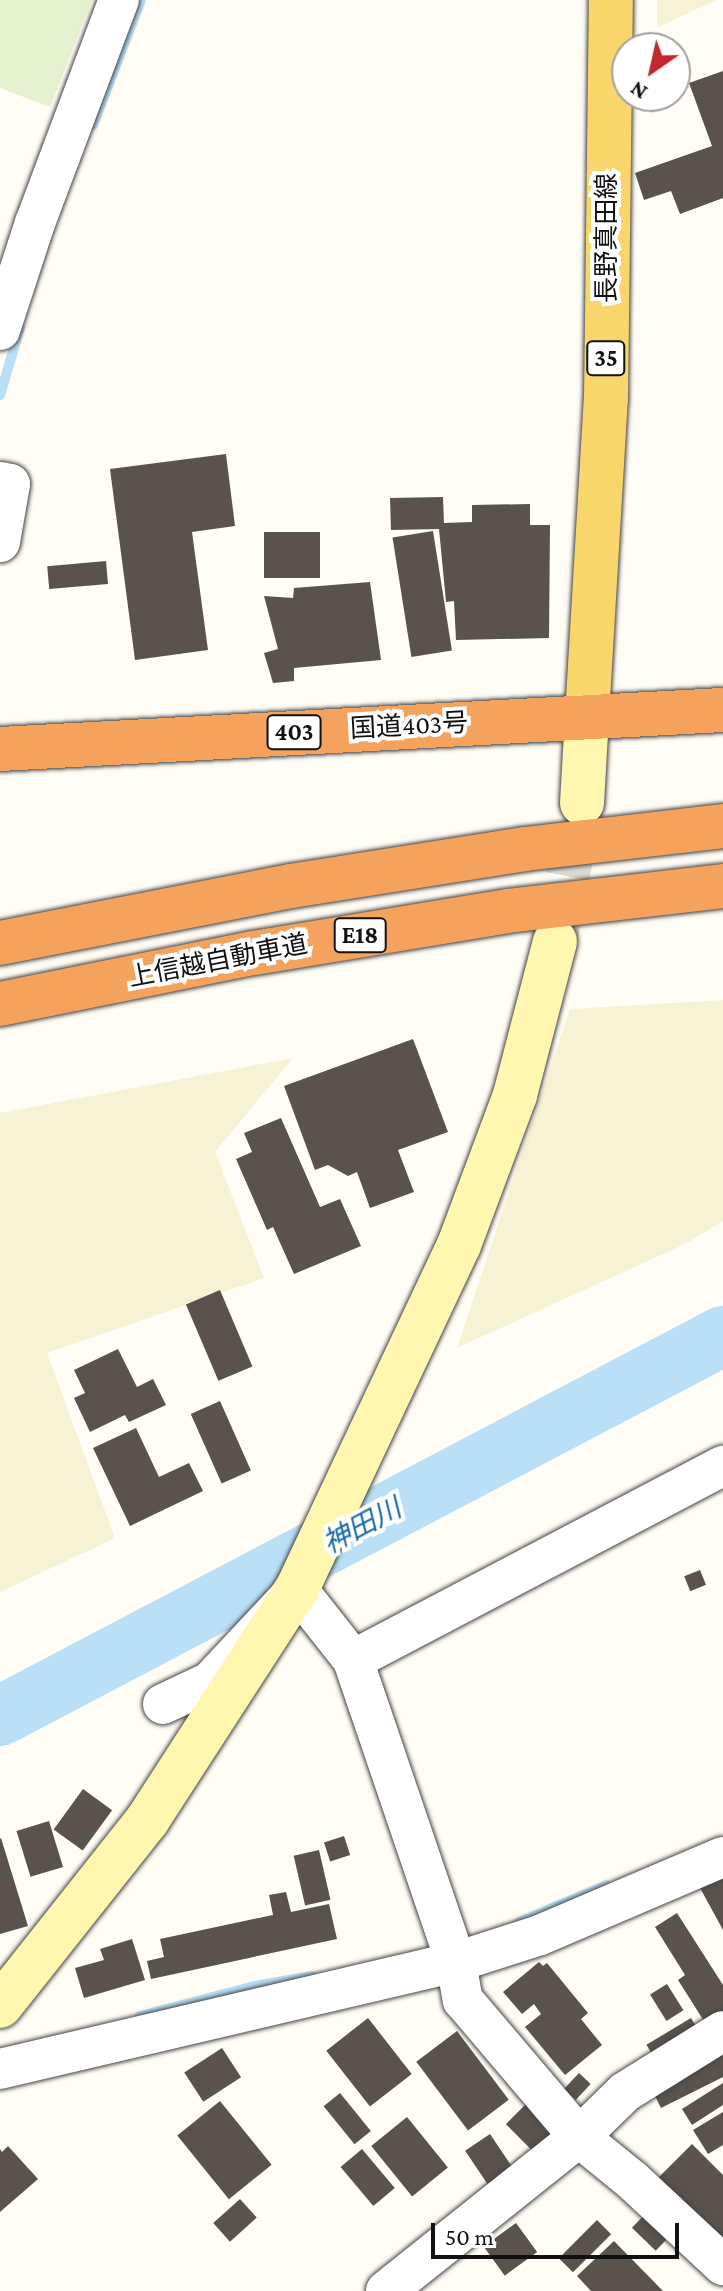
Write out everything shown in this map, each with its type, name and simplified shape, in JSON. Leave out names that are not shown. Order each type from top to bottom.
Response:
[{"type":"highway","name":"国道403号","points":[[0,749],[723,710]]},
{"type":"highway","name":"E18","points":[[0,943],[291,886],[525,849],[723,826]]},
{"type":"highway","points":[[0,928],[131,904],[291,886]]},
{"type":"highway","name":"上信越自動車道","points":[[0,1004],[299,945],[507,911],[723,886]]},
{"type":"main road","name":"長野真田線","points":[[587,716],[606,399],[611,0]]},
{"type":"street","points":[[0,330],[35,223],[119,0]]},
{"type":"street","points":[[0,542],[5,483]]},
{"type":"street","points":[[582,803],[587,716]]},
{"type":"street","points":[[0,2006],[148,1819],[297,1589],[459,1245],[515,1095],[555,941]]},
{"type":"street","points":[[353,1660],[723,1466]]},
{"type":"street","points":[[297,1589],[353,1660],[456,1962],[463,2000],[579,2137],[632,2180],[723,2265]]},
{"type":"street","points":[[163,1704],[210,1682],[297,1589]]},
{"type":"street","points":[[0,2069],[456,1962],[540,1935],[723,1857]]},
{"type":"street","points":[[386,2291],[579,2137],[625,2092],[723,2031]]},
{"type":"shaded area","points":[[657,0],[716,0],[657,28]]},
{"type":"shaded area","points":[[723,1000],[723,1221],[685,1244],[457,1348],[570,1009]]},
{"type":"shaded area","points":[[293,1058],[215,1152],[264,1278],[47,1353],[115,1538],[0,1592],[0,1113]]},
{"type":"green space","points":[[0,0],[92,0],[50,107],[0,88]]},
{"type":"building","points":[[723,71],[723,198],[680,214],[671,191],[644,200],[635,173],[712,146],[691,82]]},
{"type":"building","points":[[226,454],[235,526],[192,532],[208,650],[135,660],[110,469]]},
{"type":"building","points":[[443,497],[444,523],[472,522],[472,505],[530,504],[530,525],[550,525],[549,638],[456,640],[454,601],[446,602],[439,529],[391,530],[390,498]]},
{"type":"building","points":[[433,531],[452,651],[411,657],[393,537]]},
{"type":"building","points":[[264,532],[320,532],[320,578],[264,578]]},
{"type":"building","points":[[106,561],[108,584],[49,589],[47,566]]},
{"type":"building","points":[[370,582],[381,660],[294,668],[294,681],[273,683],[264,653],[278,649],[264,596],[293,598],[294,588]]},
{"type":"building","points":[[413,1039],[448,1132],[398,1150],[414,1192],[370,1208],[357,1172],[348,1176],[328,1165],[315,1170],[284,1086]]},
{"type":"building","points":[[281,1118],[320,1207],[340,1199],[361,1246],[294,1274],[273,1227],[267,1230],[236,1159],[252,1152],[244,1133]]},
{"type":"building","points":[[220,1290],[252,1366],[218,1381],[186,1304]]},
{"type":"building","points":[[118,1349],[137,1387],[153,1379],[166,1405],[129,1422],[125,1415],[90,1432],[74,1398],[85,1393],[74,1370]]},
{"type":"building","points":[[220,1401],[251,1470],[222,1483],[191,1414]]},
{"type":"building","points":[[136,1428],[159,1477],[189,1463],[203,1491],[130,1526],[93,1448]]},
{"type":"building","points":[[700,1570],[706,1585],[690,1591],[684,1576]]},
{"type":"building","points":[[83,1789],[112,1810],[83,1851],[54,1829]]},
{"type":"building","points":[[49,1821],[63,1867],[31,1877],[16,1831]]},
{"type":"building","points":[[344,1836],[350,1855],[330,1862],[324,1842]]},
{"type":"building","points":[[0,1839],[28,1926],[0,1934]]},
{"type":"building","points":[[319,1850],[330,1900],[305,1906],[294,1856]]},
{"type":"building","points":[[723,1873],[723,1930],[699,1886]]},
{"type":"building","points":[[286,1892],[291,1912],[329,1904],[337,1939],[151,1979],[147,1961],[164,1957],[160,1939],[273,1915],[269,1895]]},
{"type":"building","points":[[677,1913],[723,1985],[723,2020],[709,2029],[678,1980],[685,1975],[655,1927]]},
{"type":"building","points":[[132,1939],[145,1980],[84,1998],[75,1968],[104,1960],[100,1949]]},
{"type":"building","points":[[539,1962],[543,1966],[547,1963],[588,2013],[581,2019],[602,2045],[565,2075],[525,2027],[541,2014],[534,2004],[522,2014],[503,1992]]},
{"type":"building","points":[[667,1984],[683,2010],[666,2021],[650,1995]]},
{"type":"building","points":[[368,2018],[412,2074],[370,2107],[326,2051]]},
{"type":"building","points":[[691,2018],[702,2036],[657,2063],[646,2045]]},
{"type":"building","points":[[457,2031],[509,2100],[468,2130],[416,2062]]},
{"type":"building","points":[[222,2048],[241,2077],[203,2102],[184,2073]]},
{"type":"building","points":[[723,2049],[723,2077],[661,2108],[650,2086]]},
{"type":"building","points":[[579,2073],[591,2084],[576,2100],[564,2089]]},
{"type":"building","points":[[723,2083],[723,2105],[692,2125],[682,2109]]},
{"type":"building","points":[[340,2093],[371,2131],[355,2144],[324,2106]]},
{"type":"building","points":[[532,2098],[564,2130],[538,2156],[506,2124]]},
{"type":"building","points":[[220,2101],[272,2165],[229,2199],[177,2136]]},
{"type":"building","points":[[723,2112],[723,2145],[708,2154],[693,2130]]},
{"type":"building","points":[[407,2117],[448,2168],[412,2196],[371,2146]]},
{"type":"building","points":[[490,2134],[512,2167],[487,2184],[465,2151]]},
{"type":"building","points":[[692,2144],[723,2175],[723,2253],[653,2183]]},
{"type":"building","points":[[8,2146],[38,2179],[0,2212],[0,2149],[2,2152]]},
{"type":"building","points":[[362,2149],[395,2188],[373,2206],[341,2167]]},
{"type":"building","points":[[240,2199],[257,2218],[230,2242],[213,2223]]},
{"type":"building","points":[[650,2209],[674,2232],[656,2251],[632,2228]]},
{"type":"building","points":[[597,2220],[611,2234],[573,2272],[559,2258]]},
{"type":"building","points":[[516,2223],[537,2252],[505,2276],[484,2247]]},
{"type":"building","points":[[614,2241],[663,2291],[591,2291],[577,2276]]},
{"type":"waterway","points":[[93,125],[141,0]]},
{"type":"waterway","points":[[0,395],[20,328]]},
{"type":"waterway","name":"神田川","points":[[0,1716],[723,1336]]},
{"type":"waterway","points":[[519,1922],[607,1885]]},
{"type":"waterway","points":[[140,2016],[254,1986],[312,1976]]},
{"type":"tunnel","points":[[555,941],[581,806]]}]
